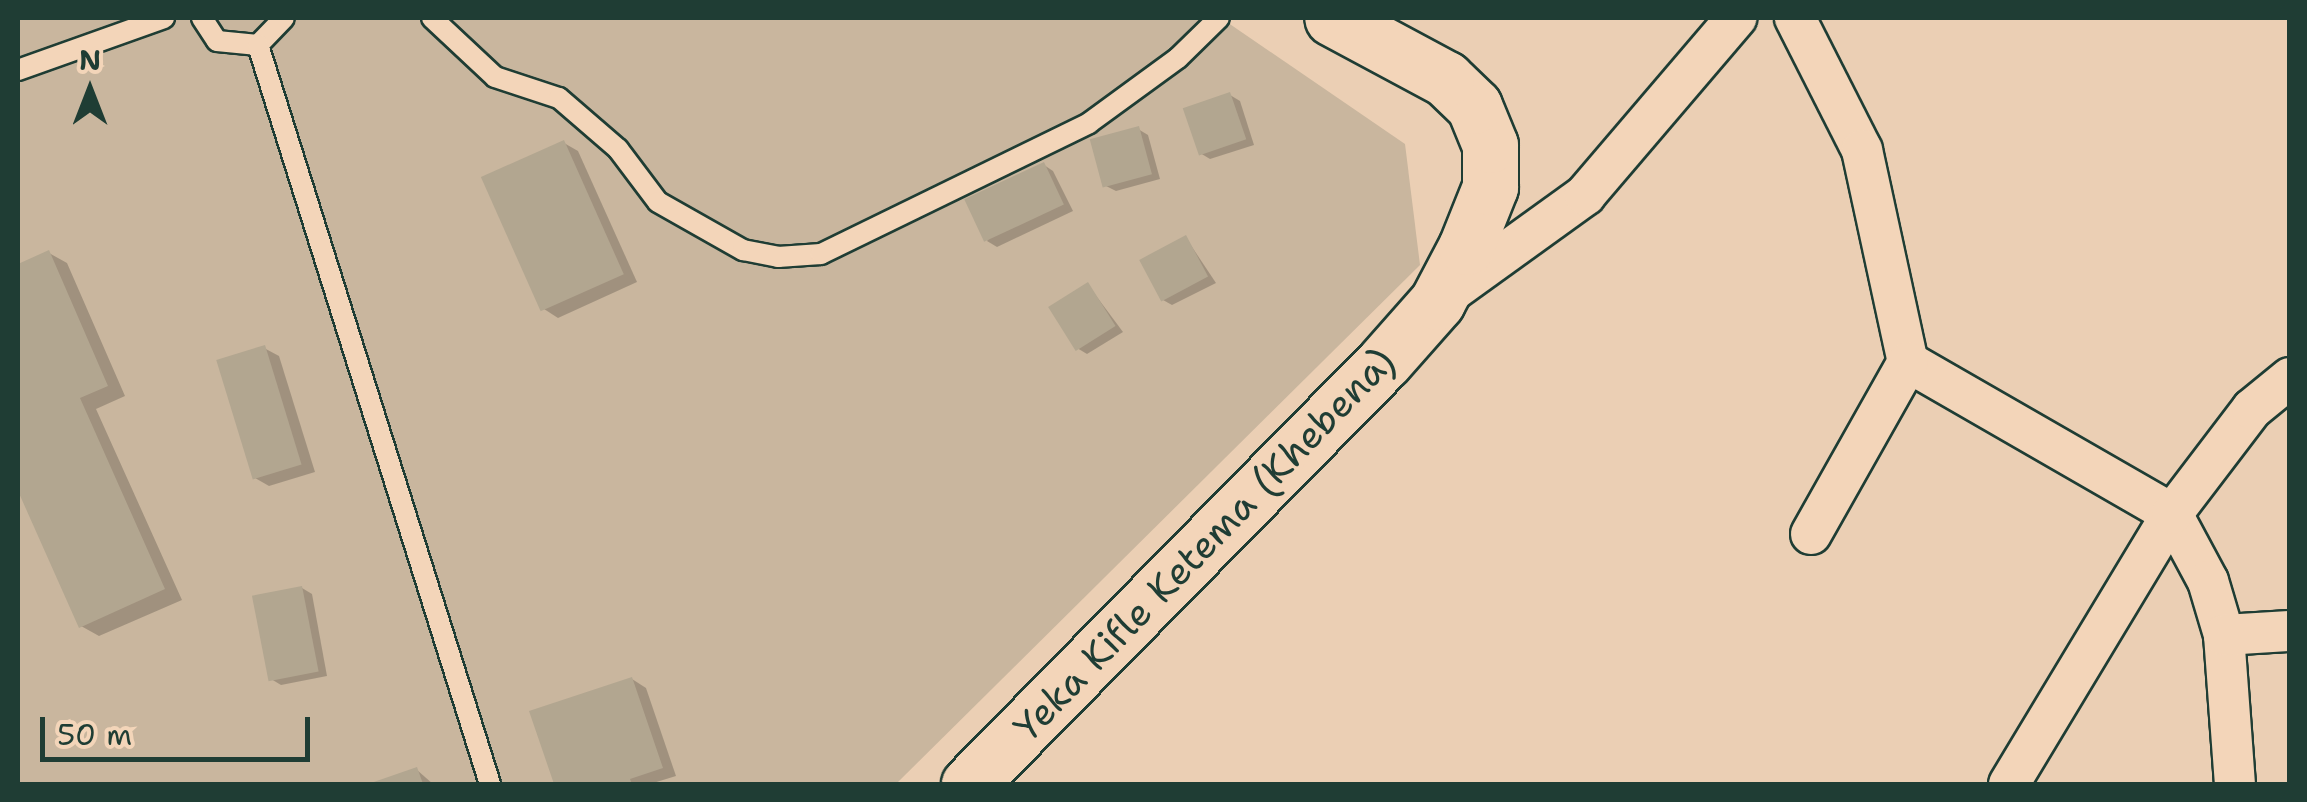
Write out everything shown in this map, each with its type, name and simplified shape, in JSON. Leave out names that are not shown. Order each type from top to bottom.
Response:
[{"type":"main road","name":"Yeka Kifle Ketema (Khebena)","points":[[969,784],[1437,302],[1490,187],[1490,145],[1474,106],[1446,79],[1332,18]]},
{"type":"street","points":[[1437,302],[1585,195],[1736,18]]},
{"type":"street","points":[[1796,18],[1862,150],[1908,362],[1811,534]]},
{"type":"street","points":[[1908,362],[2172,514],[2208,581],[2224,635],[2235,784]]},
{"type":"street","points":[[2009,784],[2172,514],[2252,408],[2290,378]]},
{"type":"street","points":[[2224,635],[2290,631]]},
{"type":"lane","points":[[18,70],[164,18]]},
{"type":"lane","points":[[202,18],[216,41],[258,45]]},
{"type":"lane","points":[[258,45],[284,18]]},
{"type":"lane","points":[[432,18],[496,77],[559,98],[618,149],[658,202],[743,250],[778,257],[821,254],[1090,123],[1178,58],[1219,18]]},
{"type":"lane","points":[[258,45],[490,784]]},
{"type":"shaded area","points":[[18,18],[1221,18],[1405,144],[1420,265],[896,784],[18,784]]},
{"type":"building","points":[[1230,92],[1246,139],[1199,156],[1183,108]]},
{"type":"building","points":[[1139,126],[1152,174],[1103,187],[1090,139]]},
{"type":"building","points":[[564,140],[624,274],[541,311],[481,177]]},
{"type":"building","points":[[1044,162],[1064,205],[984,242],[964,199]]},
{"type":"building","points":[[1186,235],[1208,276],[1161,301],[1139,260]]},
{"type":"building","points":[[49,250],[108,386],[80,398],[165,589],[79,628],[18,491],[18,264]]},
{"type":"building","points":[[1088,282],[1116,326],[1076,351],[1048,307]]},
{"type":"building","points":[[265,345],[302,465],[253,479],[216,360]]},
{"type":"building","points":[[302,586],[319,671],[269,681],[252,596]]},
{"type":"building","points":[[632,677],[663,768],[630,779],[632,784],[554,784],[529,711]]},
{"type":"building","points":[[417,767],[423,784],[368,784]]}]
